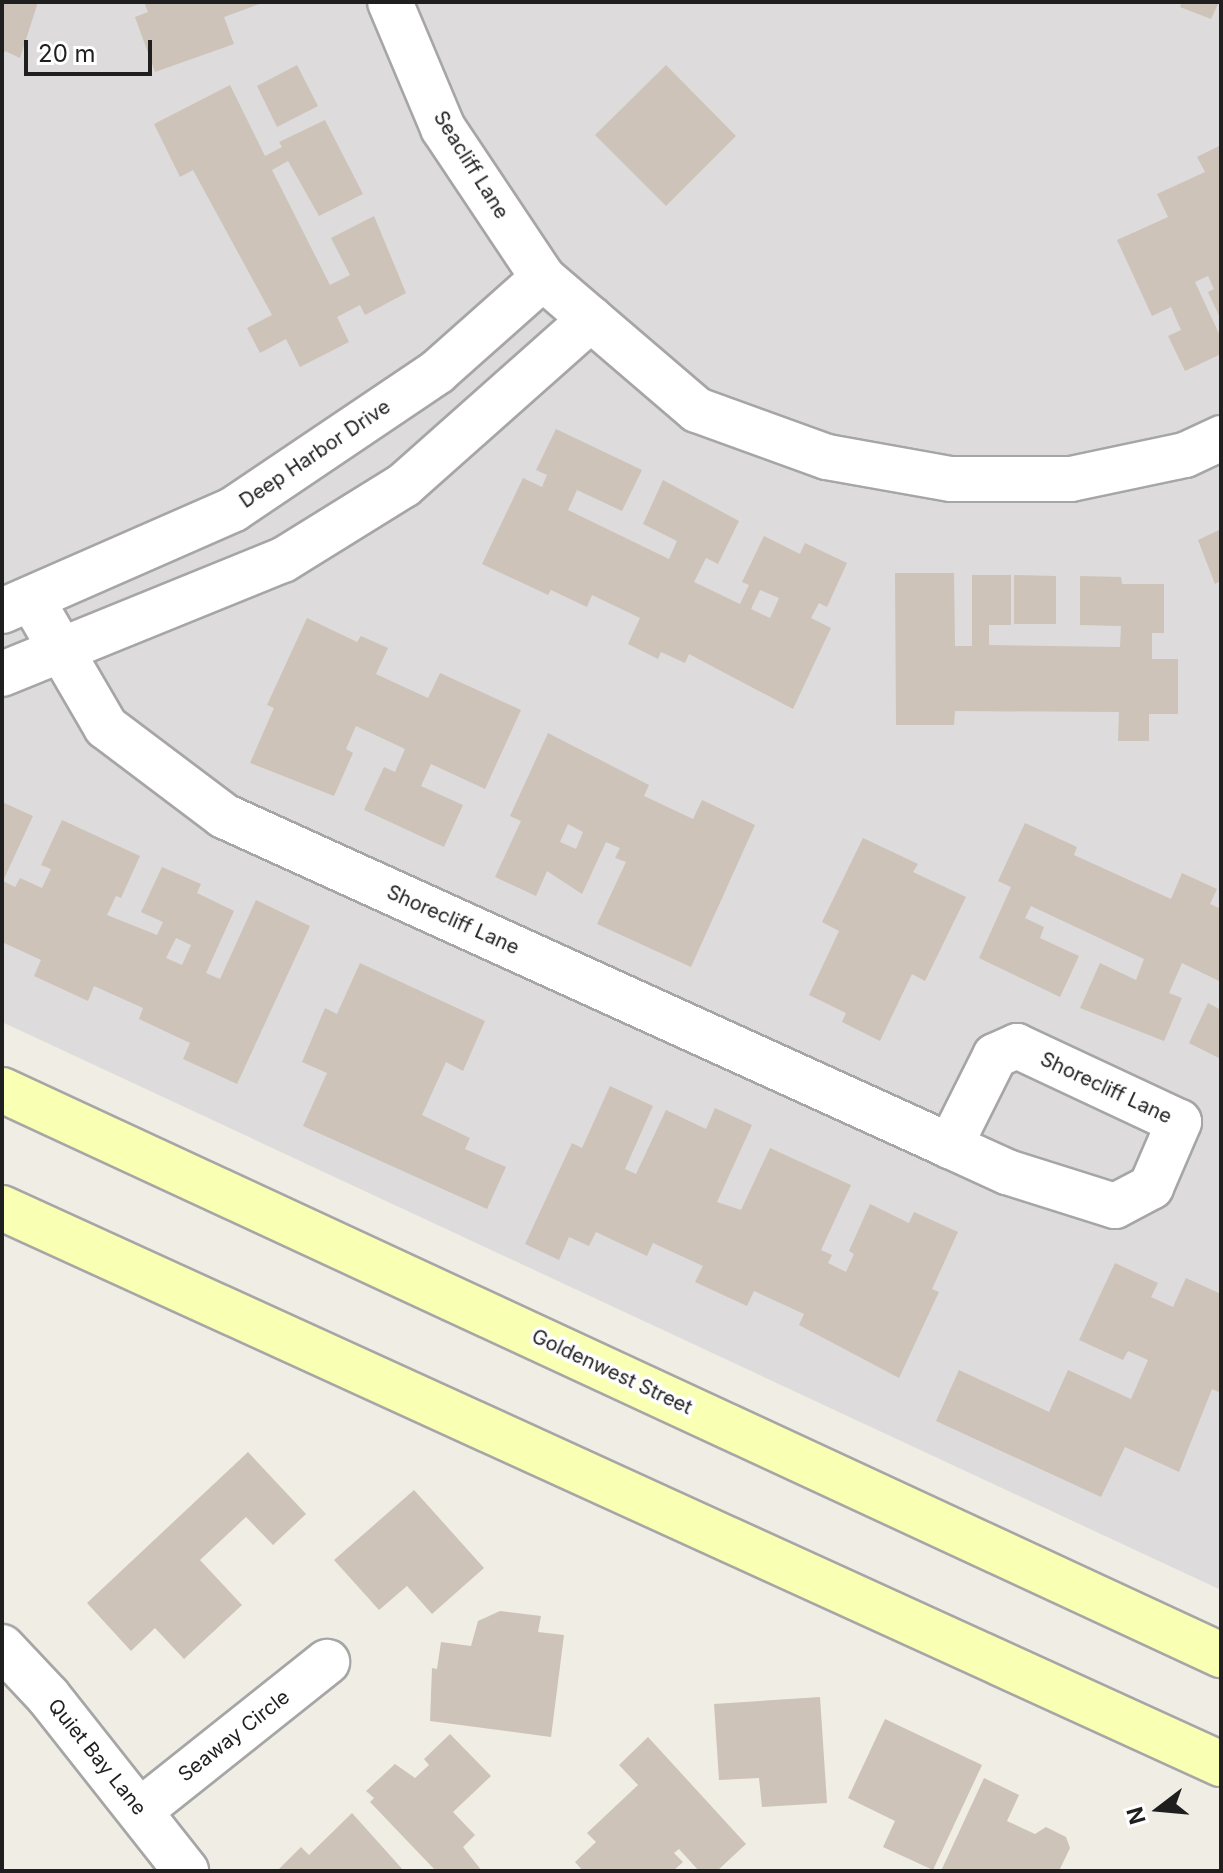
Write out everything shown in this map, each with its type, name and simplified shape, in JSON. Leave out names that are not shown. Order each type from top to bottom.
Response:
[{"type":"main road","name":"Goldenwest Street","points":[[2,1090],[1221,1655]]},
{"type":"main road","points":[[2,1208],[1221,1764]]},
{"type":"street","name":"Seacliff Lane","points":[[390,2],[443,128],[543,278]]},
{"type":"street","points":[[543,278],[697,410],[827,457],[951,479],[1071,479],[1185,455],[1221,438]]},
{"type":"street","name":"Deep Harbor Drive","points":[[17,606],[234,509],[437,372],[543,278]]},
{"type":"street","points":[[2,674],[63,652],[283,560],[404,485],[591,319]]},
{"type":"street","name":"Shorecliff Lane","points":[[17,606],[63,652],[106,727],[224,816],[1007,1172],[1115,1206],[1151,1187],[1179,1122],[1017,1046],[995,1056],[950,1146]]},
{"type":"street","name":"Quiet Bay Lane","points":[[2,1647],[141,1810],[186,1871]]},
{"type":"street","name":"Seaway Circle","points":[[141,1810],[327,1662]]},
{"type":"shaded area","points":[[2,2],[1221,2],[1221,1590],[2,1022]]},
{"type":"building","points":[[2,2],[38,2],[20,58],[5,51],[2,57]]},
{"type":"building","points":[[144,2],[265,2],[224,17],[234,44],[155,72],[135,17],[148,12]]},
{"type":"building","points":[[1182,2],[1219,2],[1211,19],[1180,7]]},
{"type":"building","points":[[297,65],[318,106],[277,127],[257,86]]},
{"type":"building","points":[[666,65],[736,136],[666,206],[595,135]]},
{"type":"building","points":[[230,85],[265,156],[282,147],[279,142],[325,120],[363,194],[319,216],[288,161],[272,170],[330,285],[350,275],[331,238],[374,216],[406,293],[365,315],[360,305],[337,317],[349,342],[300,367],[286,339],[260,353],[247,328],[272,315],[193,170],[180,177],[154,124]]},
{"type":"building","points":[[1221,145],[1221,320],[1208,292],[1214,289],[1208,276],[1195,282],[1221,338],[1221,354],[1185,371],[1168,336],[1181,330],[1171,307],[1152,316],[1117,240],[1168,217],[1157,194],[1205,172],[1197,157]]},
{"type":"building","points":[[556,429],[642,470],[622,511],[577,490],[568,510],[669,559],[677,541],[643,524],[663,480],[739,521],[718,564],[706,558],[694,582],[740,604],[749,585],[742,582],[764,536],[800,554],[805,543],[847,563],[827,607],[819,603],[811,618],[831,628],[793,709],[689,654],[685,663],[661,652],[658,659],[628,644],[640,618],[592,595],[587,607],[551,590],[548,595],[482,564],[523,478],[542,487],[547,475],[536,470]],"holes":[[[760,590],[779,598],[770,618],[751,609]]]},
{"type":"building","points":[[1221,529],[1221,581],[1215,584],[1198,540]]},
{"type":"building","points":[[895,573],[954,573],[955,646],[972,646],[972,575],[1011,575],[1011,625],[989,625],[989,645],[1120,647],[1121,626],[1080,625],[1080,576],[1121,577],[1122,584],[1164,584],[1164,633],[1152,633],[1152,659],[1178,659],[1178,714],[1149,714],[1149,741],[1118,741],[1119,712],[955,711],[954,725],[896,725]]},
{"type":"building","points":[[1014,575],[1056,576],[1056,624],[1014,624]]},
{"type":"building","points":[[307,618],[357,642],[361,636],[388,648],[376,674],[428,698],[440,673],[521,710],[485,789],[431,764],[421,786],[463,805],[444,847],[364,810],[384,767],[395,772],[405,749],[356,726],[346,749],[353,753],[334,796],[250,763],[274,708],[267,705]]},
{"type":"building","points":[[548,733],[649,785],[644,796],[693,819],[702,800],[755,825],[691,967],[597,924],[626,862],[615,858],[620,848],[606,842],[582,894],[547,871],[536,896],[495,877],[521,821],[510,816]],"holes":[[[568,824],[583,832],[576,849],[560,842]]]},
{"type":"building","points":[[2,802],[33,816],[3,881],[15,887],[20,878],[42,888],[51,869],[41,865],[62,820],[140,856],[121,898],[116,896],[107,915],[157,935],[163,922],[141,912],[162,867],[201,884],[197,893],[234,911],[206,973],[220,979],[256,900],[310,926],[237,1084],[183,1059],[190,1043],[139,1019],[143,1008],[94,986],[88,1001],[34,976],[41,960],[2,942]],"holes":[[[176,938],[191,945],[182,965],[166,958]]]},
{"type":"building","points":[[1025,823],[1077,847],[1074,855],[1171,899],[1182,873],[1217,889],[1210,904],[1221,909],[1221,982],[1182,963],[1169,993],[1182,998],[1164,1041],[1080,1008],[1100,963],[1136,980],[1144,959],[1031,906],[1025,918],[1044,927],[1040,938],[1079,956],[1060,997],[979,958],[1011,887],[998,881]]},
{"type":"building","points":[[863,838],[918,864],[913,872],[966,897],[925,981],[912,974],[880,1041],[842,1022],[846,1013],[809,995],[839,931],[822,922]]},
{"type":"building","points":[[360,963],[485,1021],[463,1071],[446,1062],[422,1115],[470,1138],[465,1149],[506,1167],[487,1209],[303,1126],[327,1073],[302,1062],[325,1008],[337,1014]]},
{"type":"building","points":[[1208,1003],[1221,1010],[1221,1059],[1189,1043]]},
{"type":"building","points":[[610,1086],[653,1106],[625,1169],[636,1174],[666,1110],[706,1129],[715,1108],[752,1125],[717,1202],[741,1210],[770,1148],[851,1185],[821,1250],[832,1255],[828,1263],[846,1272],[854,1254],[849,1251],[870,1204],[909,1223],[914,1212],[958,1232],[932,1289],[939,1292],[899,1378],[799,1325],[804,1314],[754,1291],[747,1306],[695,1282],[703,1266],[653,1243],[647,1256],[596,1232],[589,1246],[569,1237],[559,1260],[525,1244],[572,1143],[582,1148]]},
{"type":"building","points":[[1115,1263],[1158,1283],[1151,1297],[1173,1307],[1186,1278],[1221,1294],[1221,1393],[1212,1389],[1179,1472],[1125,1447],[1101,1497],[936,1421],[959,1370],[1049,1412],[1068,1370],[1131,1399],[1148,1360],[1128,1351],[1123,1360],[1079,1340]]},
{"type":"building","points":[[248,1452],[306,1514],[273,1545],[246,1517],[200,1560],[242,1605],[184,1659],[155,1628],[131,1651],[87,1603]]},
{"type":"building","points":[[414,1490],[484,1568],[432,1614],[407,1586],[379,1610],[334,1560]]},
{"type":"building","points":[[500,1611],[541,1616],[538,1632],[564,1635],[551,1737],[430,1721],[432,1668],[437,1669],[441,1642],[471,1646],[478,1621]]},
{"type":"building","points":[[820,1697],[827,1803],[762,1807],[759,1778],[719,1780],[714,1704]]},
{"type":"building","points":[[885,1719],[982,1765],[933,1870],[883,1847],[895,1821],[848,1798]]},
{"type":"building","points":[[450,1734],[491,1776],[453,1812],[475,1835],[463,1847],[482,1871],[436,1871],[370,1802],[374,1798],[366,1791],[395,1764],[415,1778],[429,1765],[424,1759]]},
{"type":"building","points":[[648,1737],[746,1844],[717,1871],[699,1871],[679,1849],[674,1853],[683,1862],[673,1871],[583,1871],[575,1862],[596,1842],[587,1833],[638,1785],[619,1765]]},
{"type":"building","points":[[984,1778],[1019,1795],[1007,1821],[1035,1834],[1046,1827],[1066,1837],[1070,1848],[1059,1871],[941,1871]]},
{"type":"building","points":[[352,1813],[404,1871],[277,1871],[301,1847],[309,1855]]}]
